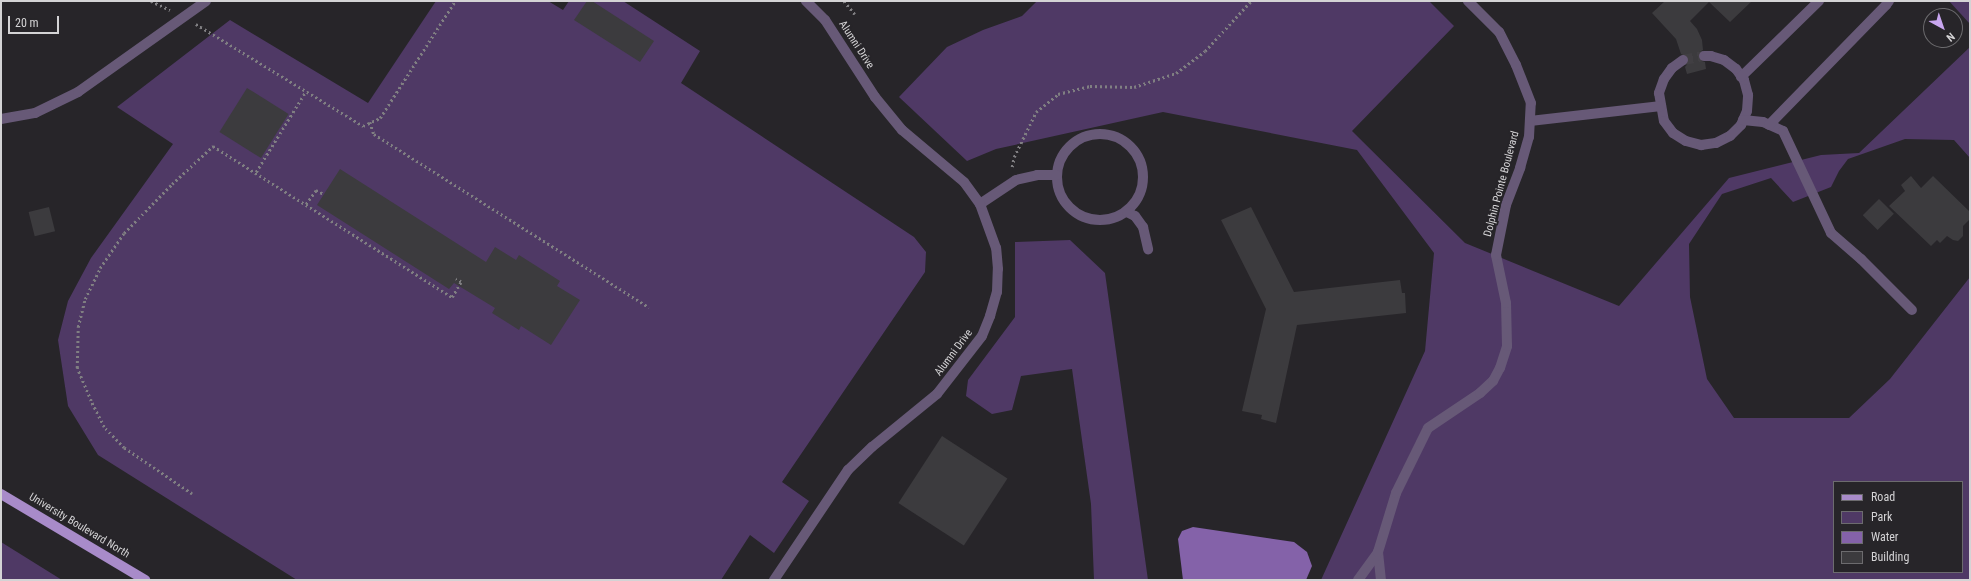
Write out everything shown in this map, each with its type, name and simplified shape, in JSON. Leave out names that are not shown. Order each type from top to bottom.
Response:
[{"type":"main road","name":"University Boulevard North","points":[[1,494],[145,580]]},
{"type":"street","points":[[1,119],[35,113],[78,92],[206,1]]},
{"type":"street","name":"Alumni Drive","points":[[774,580],[848,470],[872,447],[937,394],[982,336],[997,292],[998,269],[996,248],[980,204],[964,182],[902,130],[875,96],[824,20],[806,1]]},
{"type":"street","name":"Dolphin Pointe Boulevard","points":[[1358,580],[1378,552],[1396,493],[1428,428],[1480,393],[1493,381],[1500,368],[1507,346],[1506,302],[1496,255],[1506,205],[1520,168],[1529,137],[1531,103],[1516,65],[1499,32],[1468,1]]},
{"type":"street","points":[[1741,77],[1819,1]]},
{"type":"street","points":[[1768,124],[1886,5],[1888,1]]},
{"type":"street","points":[[1683,60],[1672,68],[1664,79],[1659,93],[1664,121],[1673,133],[1686,142],[1701,145],[1716,143],[1730,136],[1743,120],[1747,110],[1748,95],[1736,69],[1724,60],[1711,56],[1704,56]]},
{"type":"street","points":[[1530,121],[1661,106]]},
{"type":"street","points":[[1743,120],[1763,122],[1782,131],[1831,233],[1861,259],[1912,310]]},
{"type":"street","points":[[1107,134],[1121,139],[1132,148],[1140,160],[1144,174],[1142,188],[1136,201],[1126,212],[1114,218],[1100,220],[1086,218],[1074,212],[1064,202],[1058,189],[1057,174],[1060,161],[1068,149],[1079,140],[1093,135],[1107,134]]},
{"type":"street","points":[[980,204],[1016,180],[1037,175],[1057,174]]},
{"type":"street","points":[[1126,212],[1135,216],[1143,227],[1148,249]]},
{"type":"street","points":[[1378,552],[1380,580]]},
{"type":"path","points":[[151,1],[185,17],[363,126],[380,118],[455,1]]},
{"type":"path","points":[[844,1],[856,14]]},
{"type":"path","points":[[1016,180],[1012,166],[1033,118],[1036,112],[1058,94],[1090,86],[1134,87],[1176,72],[1205,51],[1250,1]]},
{"type":"path","points":[[256,172],[306,91]]},
{"type":"path","points":[[370,122],[374,134],[649,307]]},
{"type":"path","points":[[192,494],[124,448],[104,427],[77,368],[78,327],[85,299],[100,268],[124,233],[172,184],[213,146],[452,298],[461,282],[456,279]]},
{"type":"path","points":[[306,204],[316,190],[324,194]]},
{"type":"green space","points":[[436,1],[548,1],[563,10],[569,1],[623,1],[700,51],[681,83],[914,237],[926,252],[925,272],[782,482],[809,501],[774,553],[750,535],[721,580],[297,580],[98,455],[68,406],[58,340],[68,301],[91,258],[173,144],[117,107],[230,20],[368,103]]},
{"type":"green space","points":[[1037,1],[1429,1],[1454,26],[1352,131],[1465,243],[1619,306],[1729,178],[1821,155],[1859,153],[1970,47],[1970,158],[1954,140],[1905,139],[1848,159],[1839,171],[1831,187],[1793,202],[1771,178],[1722,194],[1689,244],[1690,297],[1707,379],[1734,418],[1849,418],[1890,379],[1970,277],[1970,580],[1321,580],[1425,351],[1434,253],[1357,150],[1163,112],[996,149],[967,161],[899,97],[947,47],[983,30],[1022,16]]},
{"type":"green space","points":[[1949,1],[1970,1],[1970,24],[1963,16],[1963,8],[1955,8]]},
{"type":"green space","points":[[1070,240],[1105,273],[1148,580],[1094,580],[1091,504],[1072,369],[1021,376],[1012,410],[992,414],[966,396],[968,380],[1015,317],[1015,242]]},
{"type":"green space","points":[[1,542],[62,580],[1,580]]},
{"type":"water","points":[[1193,527],[1294,542],[1307,552],[1312,566],[1306,580],[1183,580],[1178,539],[1182,531]]},
{"type":"building","points":[[587,1],[592,1],[654,41],[640,62],[574,20]]},
{"type":"building","points":[[1665,1],[1752,1],[1730,22],[1709,2],[1690,21],[1697,29],[1702,40],[1703,50],[1699,52],[1698,56],[1700,61],[1705,62],[1706,69],[1687,74],[1685,67],[1689,62],[1688,57],[1681,54],[1676,39],[1652,13]]},
{"type":"building","points":[[247,88],[289,114],[261,158],[219,132]]},
{"type":"building","points":[[340,169],[486,262],[495,247],[516,260],[519,255],[560,281],[557,286],[580,300],[551,345],[521,326],[519,330],[492,313],[495,308],[454,283],[449,289],[317,205]]},
{"type":"building","points":[[1911,176],[1921,188],[1933,176],[1970,212],[1970,219],[1963,226],[1963,236],[1958,241],[1947,236],[1940,243],[1937,240],[1931,246],[1889,206],[1905,191],[1901,185]]},
{"type":"building","points":[[1879,199],[1894,214],[1878,230],[1863,215]]},
{"type":"building","points":[[49,207],[55,231],[35,236],[29,212]]},
{"type":"building","points":[[1251,207],[1294,292],[1400,280],[1402,293],[1405,293],[1406,313],[1297,325],[1276,423],[1261,419],[1262,415],[1242,411],[1266,309],[1221,220]]},
{"type":"building","points":[[942,436],[1007,478],[964,546],[898,503]]},
{"type":"tunnel","points":[[1683,60],[1704,56]]}]
